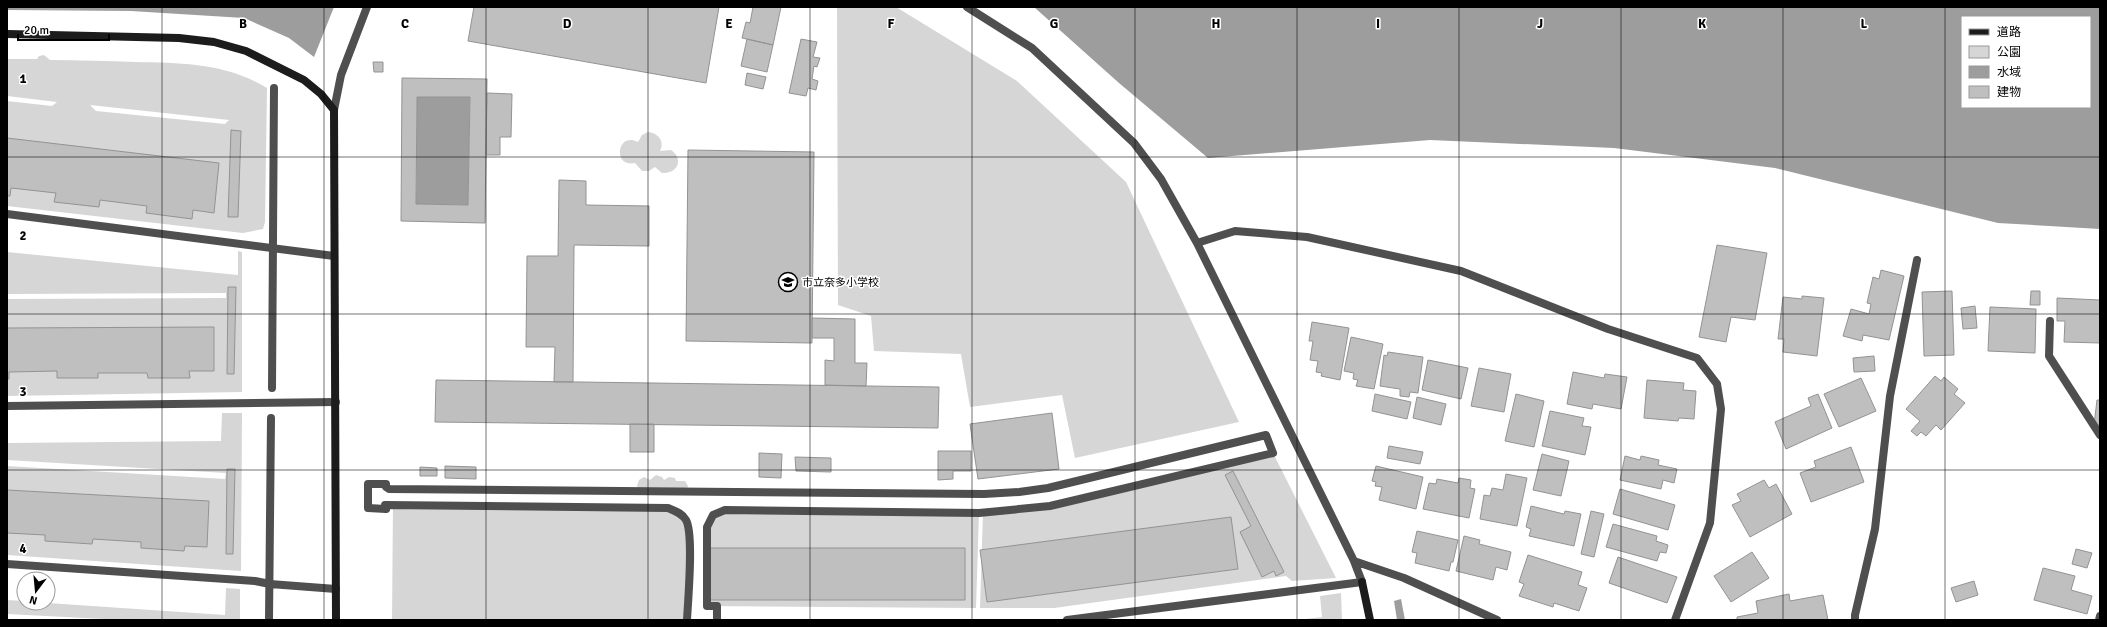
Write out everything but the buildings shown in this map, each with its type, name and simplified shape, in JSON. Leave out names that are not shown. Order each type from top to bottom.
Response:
[{"type":"street","points":[[336,620],[334,110],[341,75],[367,7]]},
{"type":"street","points":[[967,7],[1032,48],[1134,143],[1161,180],[1197,243],[1354,561],[1362,582],[1370,620]]},
{"type":"street","points":[[7,34],[179,38],[214,42],[246,51],[304,80],[321,94],[334,110]]},
{"type":"street","points":[[272,388],[274,88]]},
{"type":"street","points":[[7,214],[334,256]]},
{"type":"street","points":[[1197,243],[1235,231],[1307,237],[1461,271],[1608,330],[1697,358],[1716,384],[1721,409],[1710,524],[1675,620]]},
{"type":"street","points":[[1855,620],[1875,529],[1890,396],[1917,260]]},
{"type":"street","points":[[2050,321],[2049,356],[2100,435]]},
{"type":"street","points":[[7,406],[336,402]]},
{"type":"street","points":[[270,620],[271,418]]},
{"type":"street","points":[[687,620],[689,538],[686,521],[681,514],[668,508],[385,505],[386,509],[368,508],[368,484],[386,484],[386,487],[389,489],[984,494],[1048,488],[1266,435],[1273,453],[1081,499],[1020,510],[979,512],[724,510],[713,515],[707,527],[706,606],[716,606],[717,620]]},
{"type":"street","points":[[1354,561],[1404,578],[1497,620]]},
{"type":"street","points":[[7,564],[247,580],[270,584],[336,589]]},
{"type":"street","points":[[1067,620],[1362,582]]},
{"type":"street","points":[[2099,620],[2100,616]]},
{"type":"green space","points":[[837,7],[896,7],[1017,81],[1126,182],[1239,422],[1075,458],[1062,395],[970,407],[961,354],[874,351],[871,316],[838,305]]},
{"type":"green space","points":[[44,55],[50,60],[170,63],[203,66],[236,74],[267,88],[265,222],[263,229],[243,233],[7,206],[7,101],[52,106],[57,102],[7,96],[7,59],[37,59],[39,56]],"holes":[[[90,105],[229,120],[225,124],[96,111]]]},
{"type":"green space","points":[[648,132],[655,134],[660,138],[662,144],[660,151],[671,150],[675,154],[678,161],[675,169],[668,173],[662,173],[655,167],[649,171],[642,171],[635,163],[628,163],[620,156],[620,150],[625,141],[631,140],[638,142],[642,135]]},
{"type":"green space","points":[[238,251],[242,252],[242,392],[7,396],[7,299],[226,298],[226,293],[7,294],[7,252],[238,275]]},
{"type":"green space","points":[[222,413],[242,413],[241,571],[7,555],[7,466],[225,479],[226,473],[7,460],[7,443],[221,441]]},
{"type":"green space","points":[[1273,453],[1336,578],[1292,581],[1286,576],[1054,608],[980,608],[983,512],[1019,510]]},
{"type":"green space","points":[[656,475],[662,477],[664,480],[669,477],[675,478],[676,481],[685,481],[688,486],[686,492],[665,492],[660,495],[640,491],[637,486],[639,480],[644,477],[650,480]]},
{"type":"green space","points":[[393,505],[668,508],[686,521],[687,620],[392,620]]},
{"type":"green space","points":[[725,510],[979,513],[976,608],[707,606],[709,521]]},
{"type":"green space","points":[[226,588],[240,589],[240,620],[124,620],[7,614],[7,600],[16,601],[16,611],[56,611],[56,604],[225,615]]},
{"type":"green space","points":[[1341,593],[1342,620],[1297,620],[1322,617],[1320,596]]},
{"type":"water","points":[[7,7],[334,7],[314,57],[289,38],[244,18],[131,11],[7,10]]},
{"type":"water","points":[[1034,7],[2100,7],[2100,229],[1998,223],[1775,168],[1614,148],[1430,140],[1208,158],[1119,83]]},
{"type":"water","points":[[417,97],[470,97],[468,205],[416,204]]},
{"type":"water","points":[[1401,599],[1405,620],[1397,620],[1394,601]]},
{"type":"place","name":"市立奈多小学校","points":[[788,282]]}]
